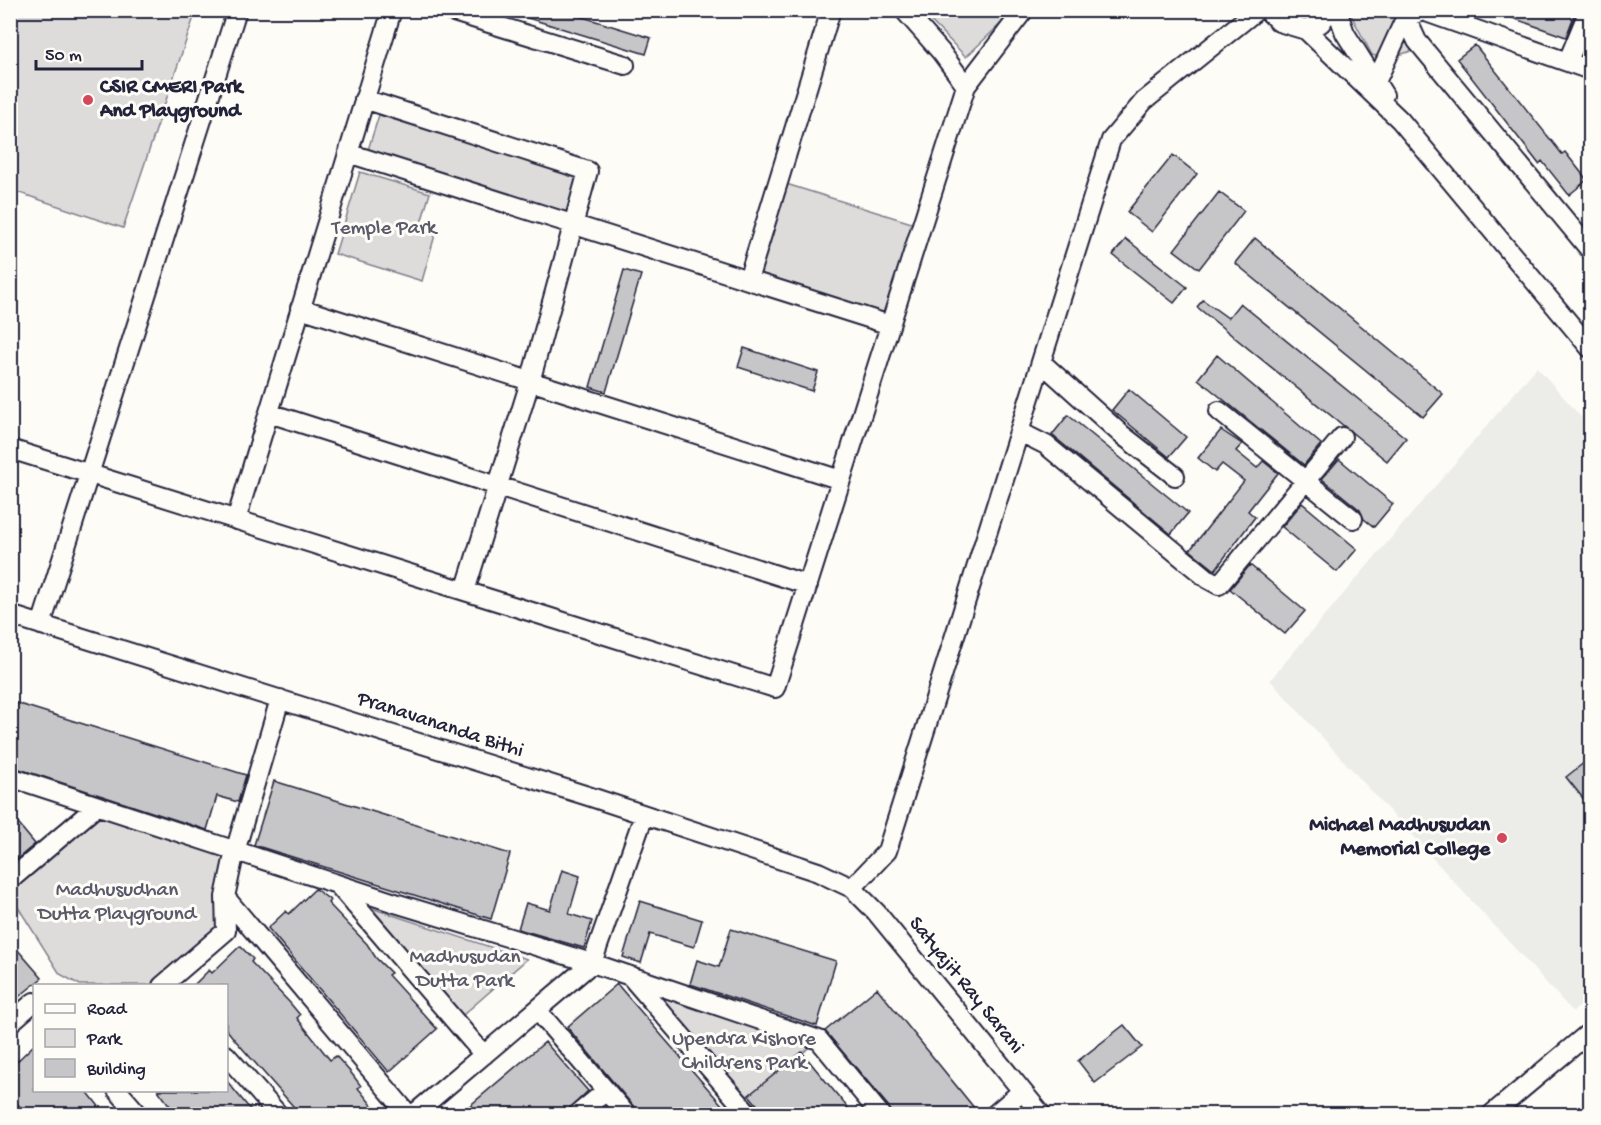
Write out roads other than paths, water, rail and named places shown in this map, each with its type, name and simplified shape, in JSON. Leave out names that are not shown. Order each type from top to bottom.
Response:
[{"type":"street","points":[[41,625],[237,10]]},
{"type":"street","points":[[236,520],[392,10]]},
{"type":"street","points":[[447,10],[625,65]]},
{"type":"street","points":[[748,280],[831,10]]},
{"type":"street","points":[[904,10],[941,52],[966,86]]},
{"type":"street","points":[[10,449],[775,687],[966,86],[1024,10]]},
{"type":"street","points":[[852,888],[886,851],[1112,140],[1144,101],[1257,10]]},
{"type":"street","points":[[1267,10],[1279,22],[1306,30],[1400,120],[1590,348]]},
{"type":"street","points":[[1306,30],[1322,23],[1330,10]]},
{"type":"street","points":[[1337,10],[1345,33],[1400,120]]},
{"type":"street","points":[[1568,61],[1589,10]]},
{"type":"street","points":[[1407,14],[1423,11],[1590,69]]},
{"type":"street","points":[[1376,82],[1407,14]]},
{"type":"street","points":[[1407,14],[1417,42],[1590,250]]},
{"type":"street","points":[[364,99],[588,171],[530,382],[465,591]]},
{"type":"street","points":[[348,153],[890,325]]},
{"type":"street","points":[[300,308],[841,480]]},
{"type":"street","points":[[1042,363],[1121,434],[1175,476]]},
{"type":"street","points":[[1219,411],[1353,519]]},
{"type":"street","points":[[269,412],[808,585]]},
{"type":"street","points":[[1020,432],[1046,445],[1208,579],[1219,585],[1342,437]]},
{"type":"street","name":"Pranavananda Bithi","points":[[10,615],[644,815],[818,872],[852,888]]},
{"type":"street","points":[[166,984],[226,932],[225,897],[235,851],[280,699]]},
{"type":"street","points":[[10,777],[338,885],[592,963],[819,1040],[880,1114]]},
{"type":"street","points":[[10,880],[97,806]]},
{"type":"street","points":[[414,1114],[592,963],[644,815]]},
{"type":"street","points":[[338,885],[484,1055]]},
{"type":"street","name":"Satyajit Ray Sarani","points":[[852,888],[876,912],[1041,1114]]},
{"type":"street","points":[[225,897],[408,1114]]},
{"type":"street","points":[[631,977],[749,1114]]},
{"type":"street","points":[[10,1023],[33,1003]]},
{"type":"street","points":[[537,1010],[626,1114]]},
{"type":"street","points":[[1492,1114],[1590,1032]]},
{"type":"street","points":[[228,1056],[278,1114]]},
{"type":"street","points":[[578,1114],[606,1091]]},
{"type":"street","points":[[995,1114],[1022,1091]]},
{"type":"street","points":[[119,1092],[138,1114]]},
{"type":"place","name":"CSIR CMERI Park And Playground","points":[[88,100]]},
{"type":"place","name":"Michael Madhusudan Memorial College","points":[[1502,838]]},
{"type":"park label","name":"Temple Park","points":[[384,229]]},
{"type":"park label","name":"Madhusudhan Dutta Playground","points":[[117,903]]},
{"type":"park label","name":"Madhusudan Dutta Park","points":[[465,970]]},
{"type":"park label","name":"Upendra Kishore Childrens Park","points":[[744,1052]]}]
